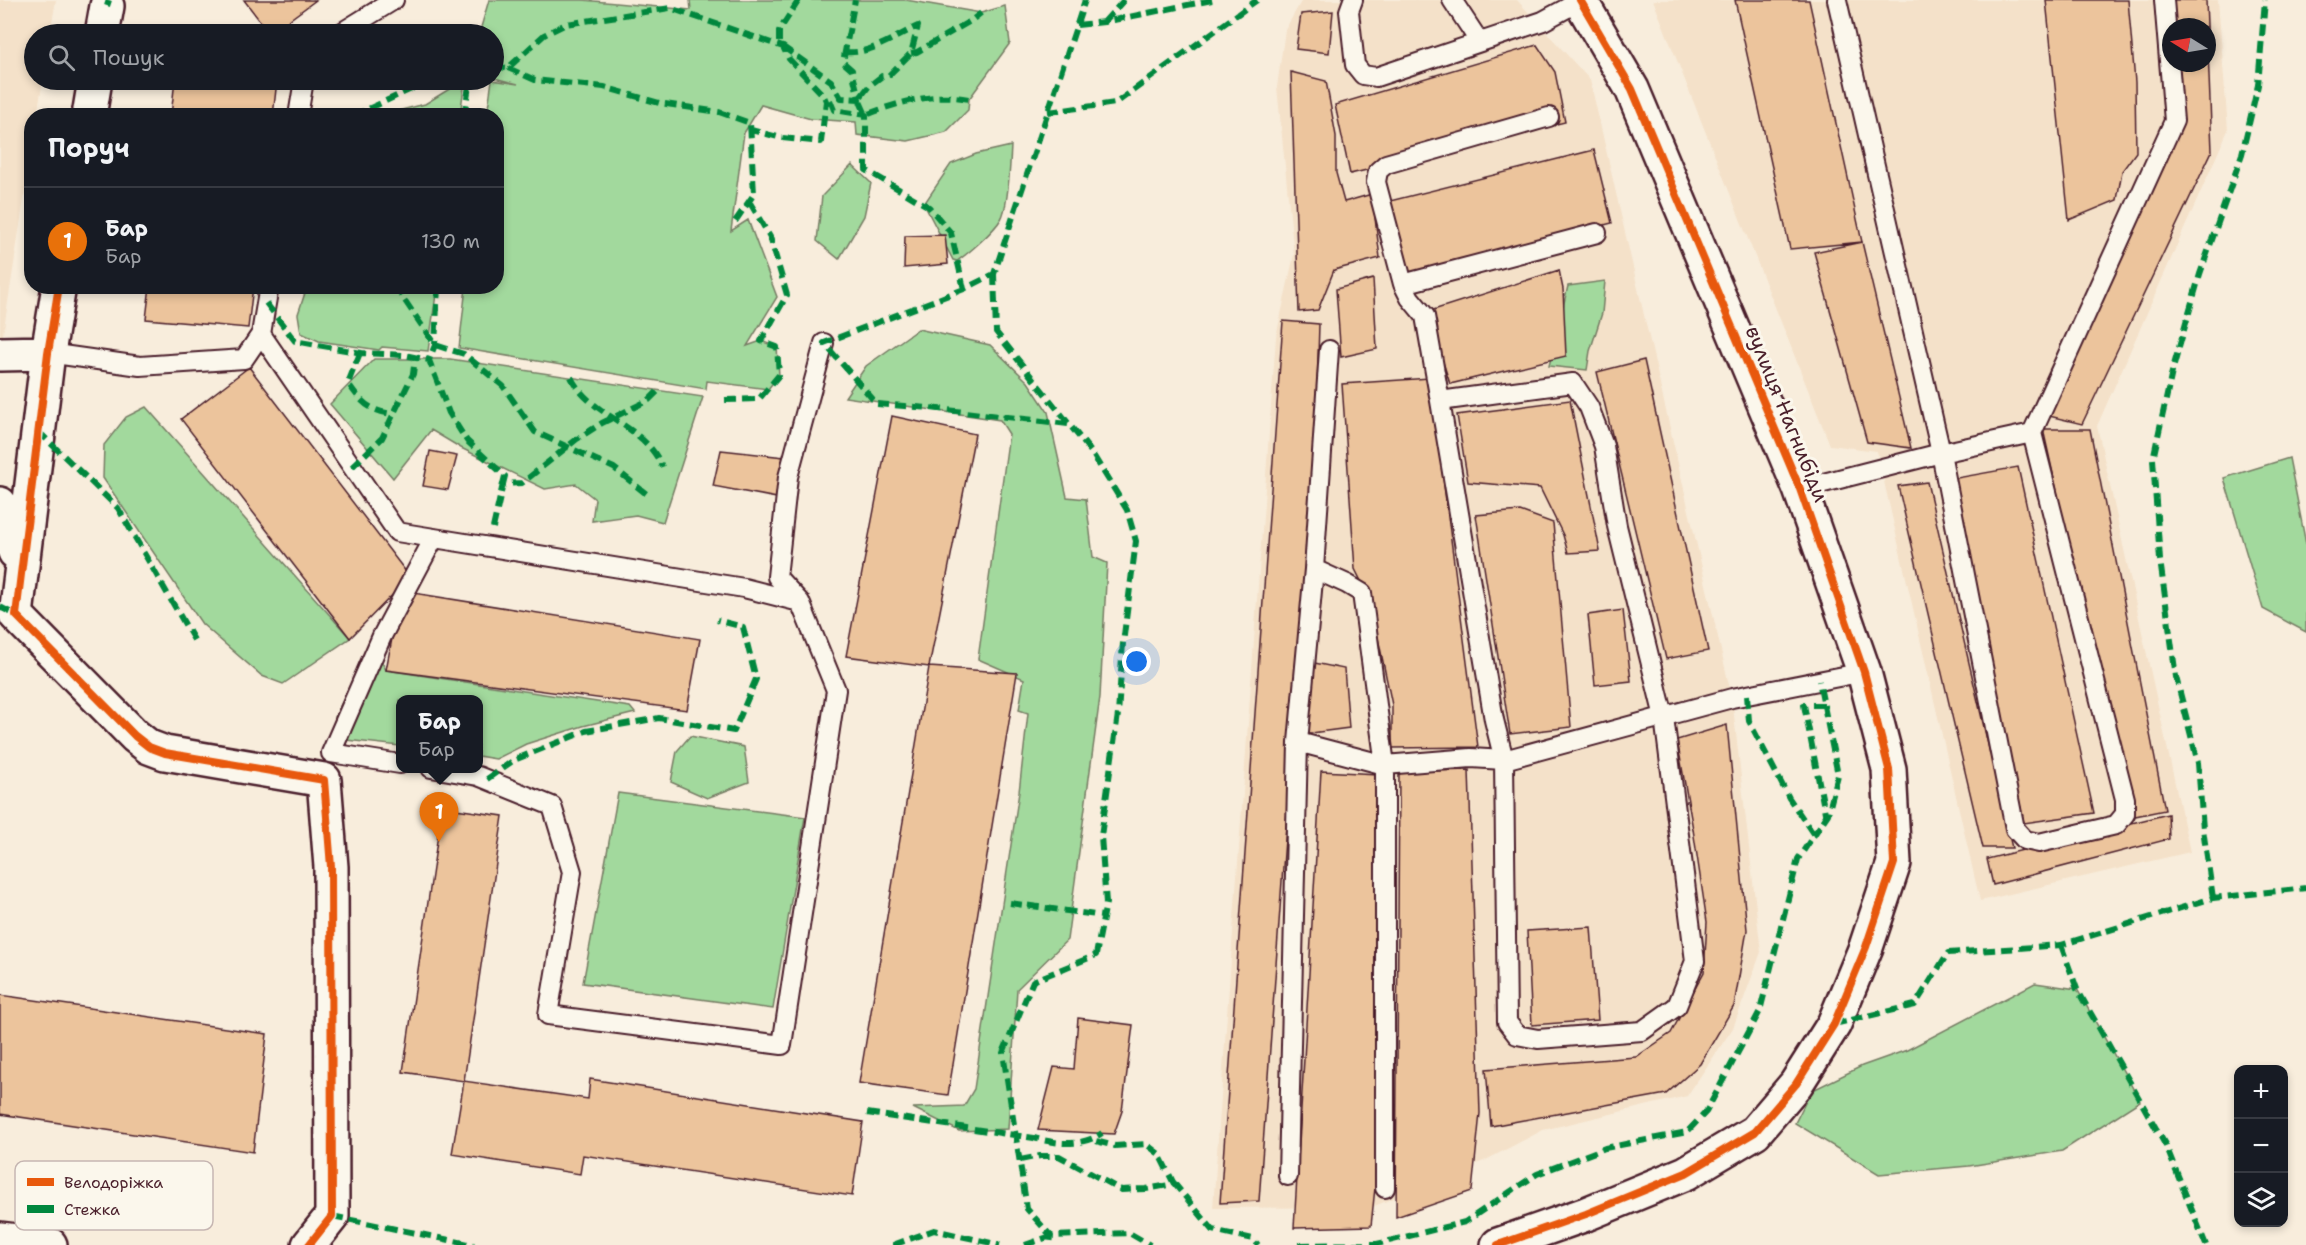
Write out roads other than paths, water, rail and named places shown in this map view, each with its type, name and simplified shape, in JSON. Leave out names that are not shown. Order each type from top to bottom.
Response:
[{"type":"street","name":"вулиця Нагнибіди","points":[[1498,1245],[1586,1214],[1686,1173],[1755,1132],[1796,1084],[1834,1024],[1866,947],[1894,863],[1889,769],[1864,672],[1800,489],[1632,89],[1580,1]]},
{"type":"street","points":[[90,108],[93,90]]},
{"type":"street","points":[[16,615],[48,353],[58,294]]},
{"type":"street","points":[[0,354],[48,353]]},
{"type":"street","points":[[0,504],[14,523],[16,615],[135,736],[149,747],[165,753],[327,766],[331,867],[332,1216],[309,1245]]},
{"type":"street","points":[[0,1239],[50,1245]]},
{"type":"lane","points":[[355,24],[394,0]]},
{"type":"lane","points":[[1353,0],[1349,11],[1355,65],[1363,75],[1376,77],[1543,21],[1580,1]]},
{"type":"lane","points":[[1452,0],[1479,41]]},
{"type":"lane","points":[[1837,0],[1941,453],[2015,829],[2025,840],[2039,843],[2116,825],[2125,814],[2125,799],[2032,433],[2174,121],[2164,0]]},
{"type":"lane","points":[[299,108],[302,90]]},
{"type":"lane","points":[[1440,401],[1573,383],[1589,407],[1604,446],[1617,526],[1664,717],[1695,961],[1677,1006],[1642,1031],[1539,1039],[1517,1035],[1507,1022],[1504,760],[1494,720],[1425,316],[1410,298],[1403,284],[1376,182],[1378,171],[1386,164],[1549,117]]},
{"type":"lane","points":[[1403,284],[1597,233]]},
{"type":"lane","points":[[48,353],[140,366],[244,359],[261,334],[268,294]]},
{"type":"lane","points":[[261,334],[397,532],[744,588],[800,602]]},
{"type":"lane","points":[[461,773],[478,776],[552,806],[572,872],[548,1016],[782,1045],[836,690],[800,602],[777,577],[788,477],[824,343]]},
{"type":"lane","points":[[1288,1176],[1298,742],[1314,569],[1329,350]]},
{"type":"lane","points":[[1800,489],[1941,453],[2032,433]]},
{"type":"lane","points":[[396,764],[327,766],[382,636],[434,538]]},
{"type":"lane","points":[[1314,569],[1362,593],[1385,765],[1385,1188]]},
{"type":"lane","points":[[1298,742],[1385,765],[1471,758],[1504,760],[1732,698],[1864,672]]},
{"type":"place","name":"Бар","points":[[439,842]]}]
